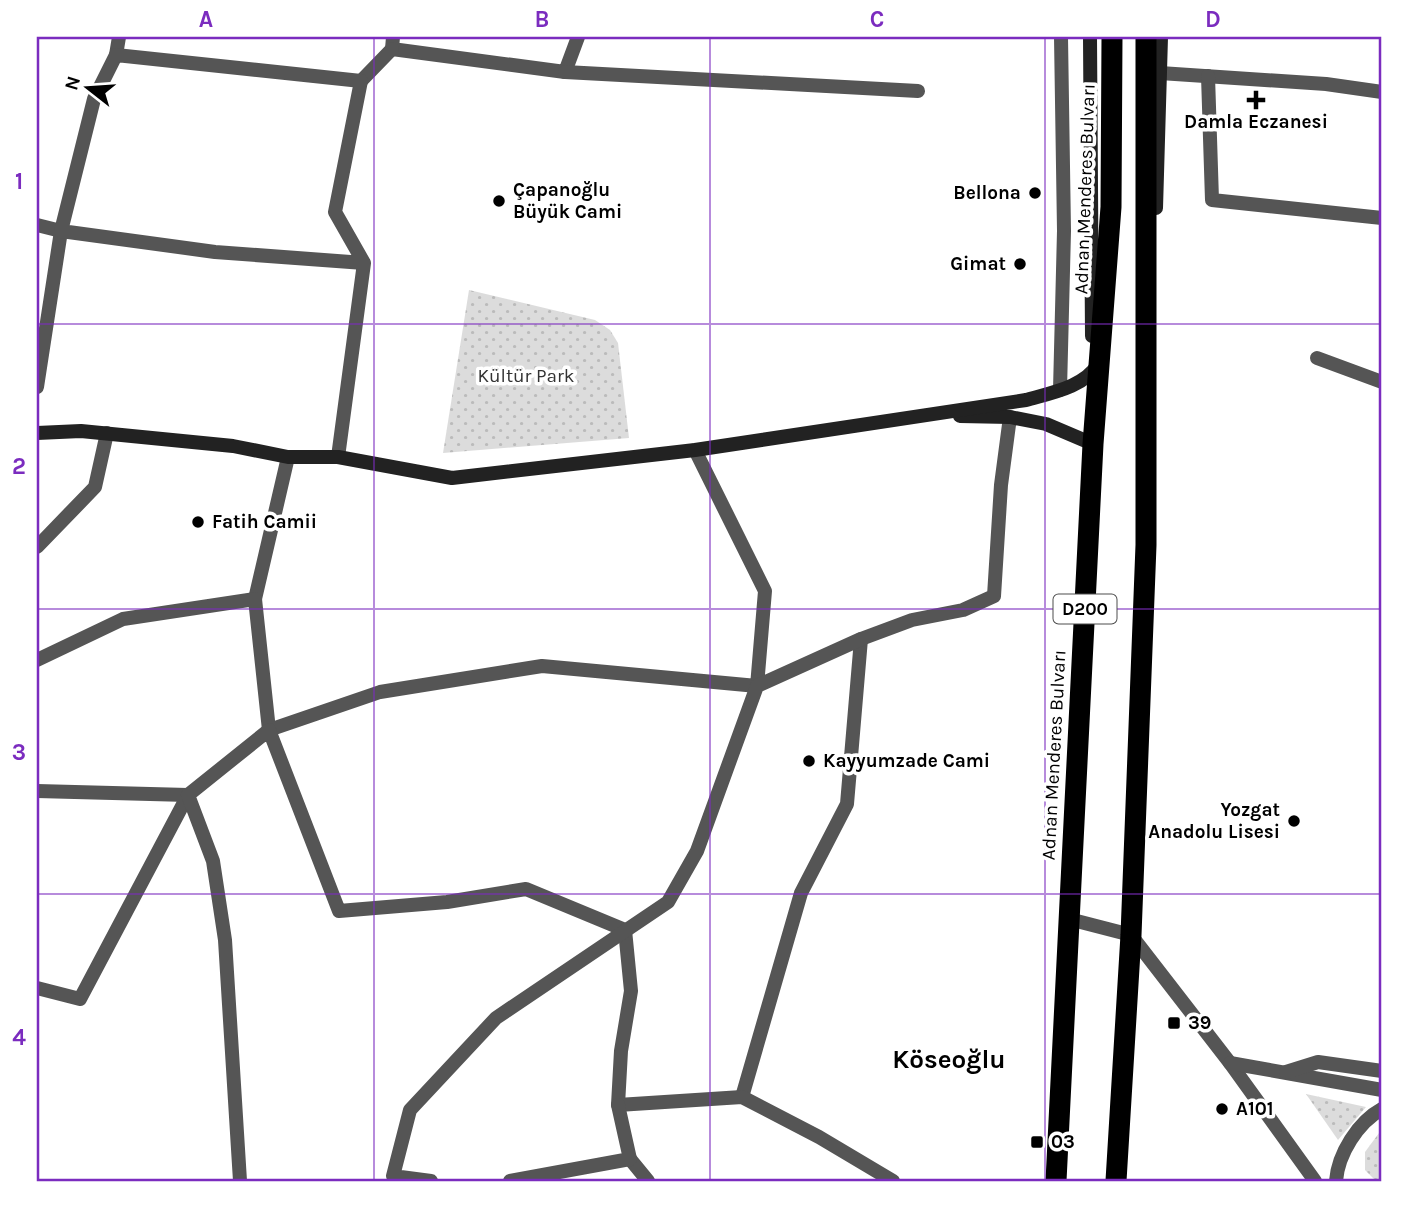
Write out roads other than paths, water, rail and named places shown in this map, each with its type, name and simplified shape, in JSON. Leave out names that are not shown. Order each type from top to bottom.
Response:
[{"type":"highway","name":"Adnan Menderes Bulvarı","points":[[1056,1181],[1096,368],[1111,207],[1112,37]]},
{"type":"highway","name":"D200","points":[[1116,1181],[1131,936],[1146,545],[1146,37]]},
{"type":"street","points":[[37,387],[61,231],[94,100],[116,55],[119,37]]},
{"type":"street","points":[[565,72],[578,37]]},
{"type":"street","points":[[1060,390],[1064,231],[1061,37]]},
{"type":"street","points":[[37,433],[107,433],[233,446],[288,457],[338,457],[452,478],[695,450],[1026,400],[1060,390],[1096,368],[1090,37]]},
{"type":"street","points":[[1146,545],[1161,37]]},
{"type":"street","points":[[338,457],[364,262],[335,212],[361,80],[393,43],[565,72],[918,91]]},
{"type":"street","points":[[116,55],[361,80]]},
{"type":"street","points":[[1160,73],[1326,84],[1382,92]]},
{"type":"street","points":[[1208,76],[1212,201],[1382,218]]},
{"type":"street","points":[[37,225],[61,231],[215,253],[364,262]]},
{"type":"street","points":[[1317,358],[1382,382]]},
{"type":"street","points":[[918,416],[1010,417],[1046,424],[1093,444]]},
{"type":"street","points":[[37,988],[80,999],[188,795],[270,730],[380,692],[542,666],[757,686],[861,639],[912,620],[963,610],[994,596],[1001,485],[1010,417]]},
{"type":"street","points":[[37,547],[95,487],[107,433]]},
{"type":"street","points":[[430,1181],[391,1179],[410,1110],[496,1018],[668,902],[697,851],[757,686],[765,591],[695,450]]},
{"type":"street","points":[[288,457],[255,599],[270,730],[339,912],[447,902],[526,889],[625,930]]},
{"type":"street","points":[[37,660],[123,619],[255,599]]},
{"type":"street","points":[[742,1097],[801,893],[846,804],[861,639]]},
{"type":"street","points":[[37,791],[188,795]]},
{"type":"street","points":[[188,795],[213,861],[225,940],[240,1181]]},
{"type":"street","points":[[1069,919],[1131,936],[1230,1063],[1315,1181]]},
{"type":"street","points":[[625,930],[631,992],[621,1051],[618,1105],[630,1159],[648,1181]]},
{"type":"street","points":[[1285,1073],[1318,1062],[1382,1071]]},
{"type":"street","points":[[1230,1063],[1382,1090]]},
{"type":"street","points":[[618,1105],[742,1097],[819,1137],[893,1181]]},
{"type":"street","points":[[1336,1181],[1337,1167],[1350,1141],[1374,1114],[1382,1109]]},
{"type":"street","points":[[510,1181],[630,1159]]},
{"type":"place","name":"Damla Eczanesi","points":[[1256,100]]},
{"type":"place","name":"Bellona","points":[[1035,193]]},
{"type":"place","name":"Çapanoğlu Büyük Cami","points":[[499,201]]},
{"type":"place","name":"Gimat","points":[[1020,264]]},
{"type":"place","name":"Fatih Camii","points":[[198,522]]},
{"type":"place","name":"Kayyumzade Cami","points":[[809,761]]},
{"type":"place","name":"Yozgat Anadolu Lisesi","points":[[1294,821]]},
{"type":"place","name":"39","points":[[1174,1023]]},
{"type":"place","name":"A101","points":[[1222,1109]]},
{"type":"place","name":"03","points":[[1037,1142]]},
{"type":"district","name":"Köseoğlu","points":[[949,1059]]},
{"type":"park label","name":"Kültür Park","points":[[526,376]]}]
